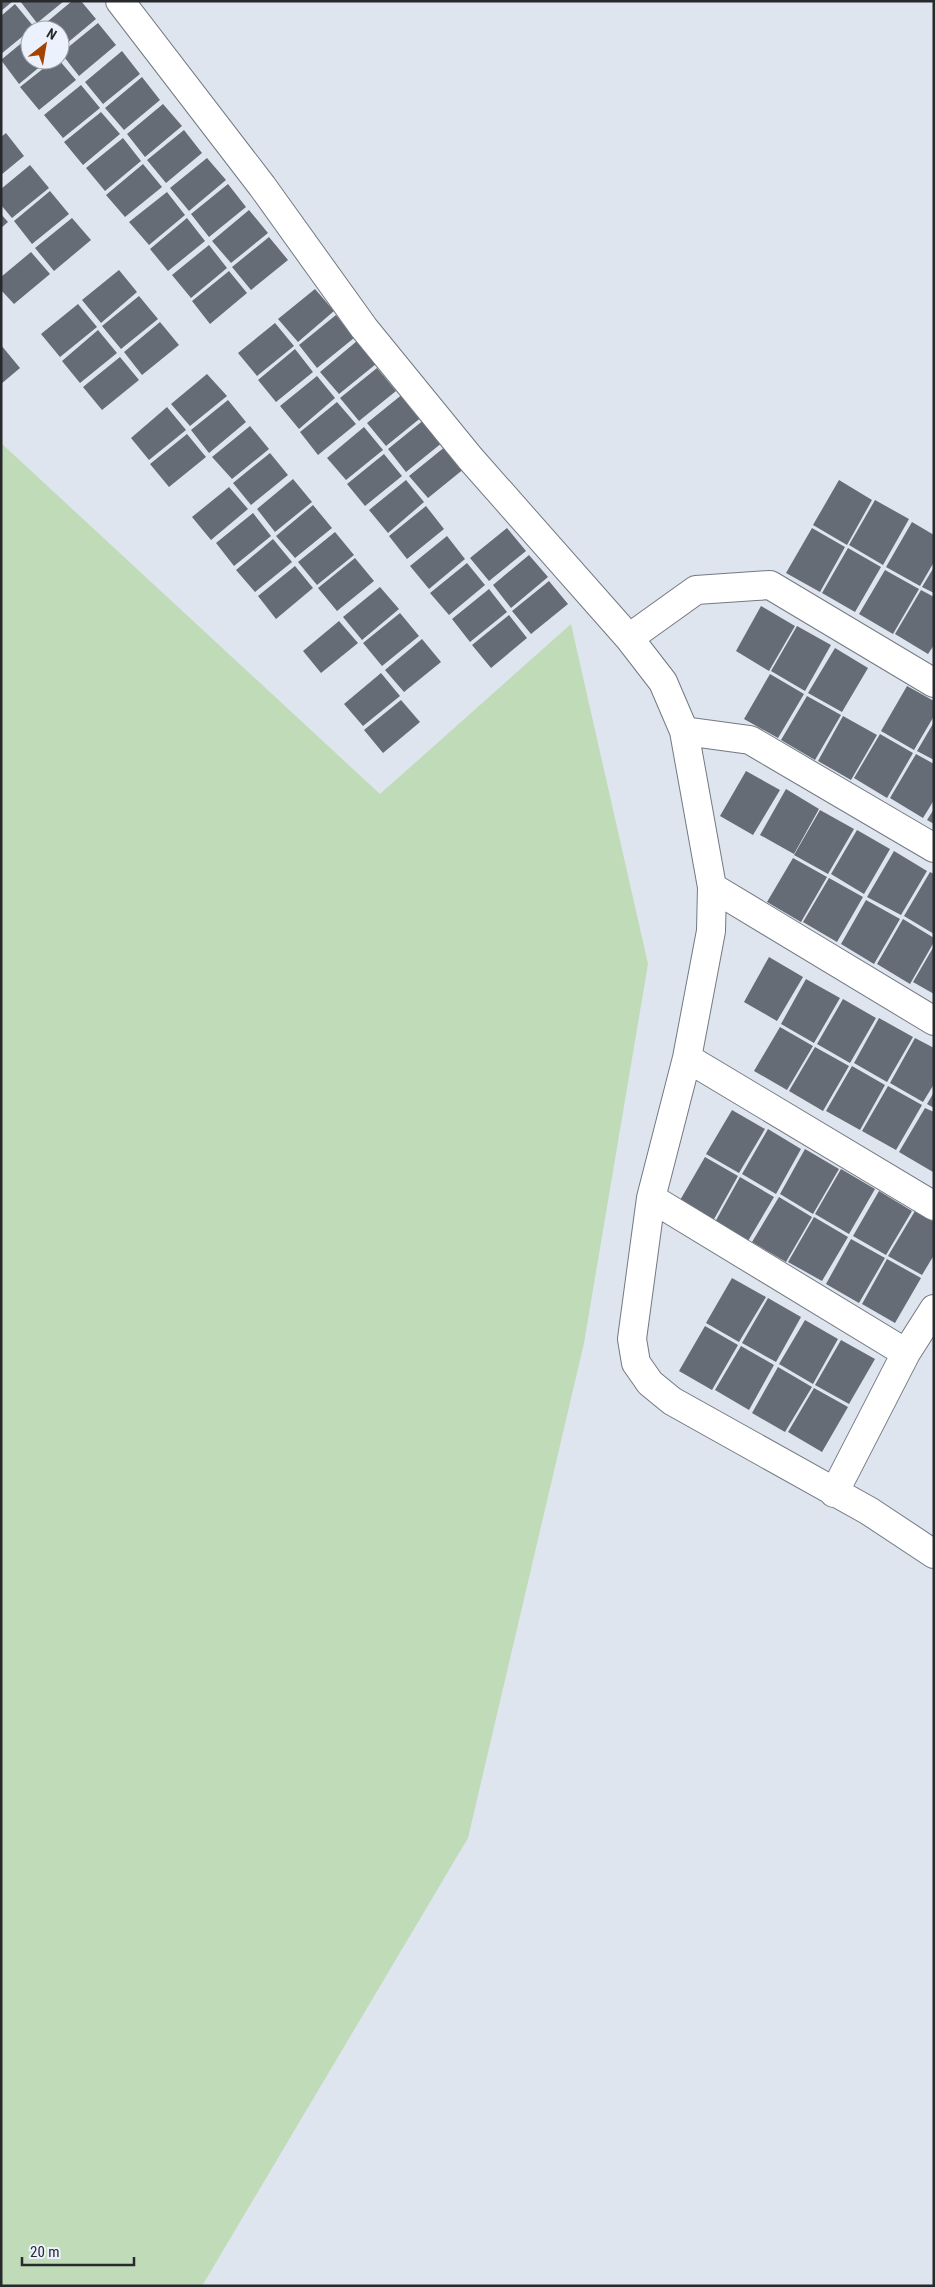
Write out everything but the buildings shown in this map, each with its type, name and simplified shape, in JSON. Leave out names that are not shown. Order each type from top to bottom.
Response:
[{"type":"street","points":[[120,1],[262,186],[364,328],[470,458],[628,638],[663,682],[684,731],[712,888],[711,931],[686,1058],[651,1198],[632,1339],[636,1363],[650,1383],[672,1401],[869,1511],[934,1554]]},
{"type":"street","points":[[628,638],[696,590],[770,585],[934,683]]},
{"type":"street","points":[[684,731],[750,740],[934,848]]},
{"type":"street","points":[[712,888],[934,1021]]},
{"type":"street","points":[[686,1058],[934,1206]]},
{"type":"street","points":[[651,1198],[906,1353]]},
{"type":"street","points":[[834,1493],[906,1353],[934,1309]]},
{"type":"green space","points":[[1,443],[380,794],[571,624],[648,964],[584,1343],[468,1838],[202,2286],[1,2286]]}]
